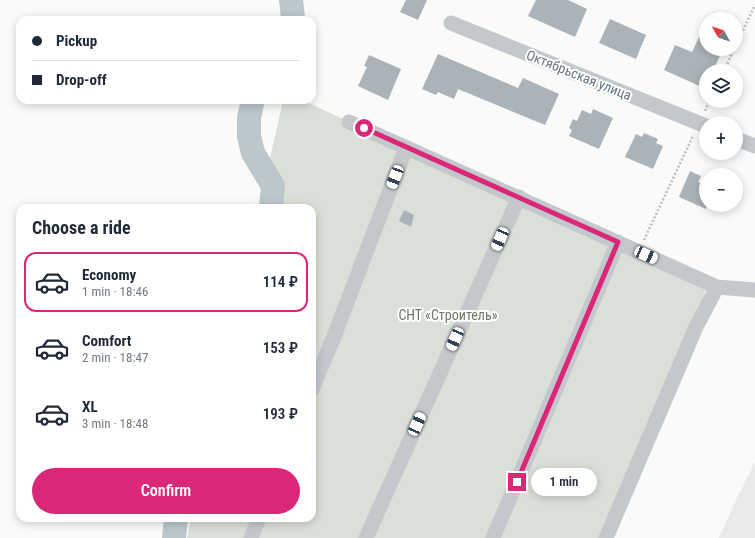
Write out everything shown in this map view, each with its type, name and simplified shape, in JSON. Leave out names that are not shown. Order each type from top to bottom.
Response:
[{"type":"street","name":"Октябрьская улица","points":[[451,23],[699,124]]},
{"type":"street","points":[[349,122],[717,286],[755,290]]},
{"type":"street","points":[[743,142],[755,146]]},
{"type":"street","points":[[316,379],[406,148]]},
{"type":"street","points":[[366,538],[518,197]]},
{"type":"street","points":[[493,538],[618,242]]},
{"type":"street","points":[[606,538],[696,327],[717,286]]},
{"type":"street","points":[[251,538],[257,522]]},
{"type":"path","points":[[743,30],[755,5]]},
{"type":"path","points":[[642,244],[699,131]]},
{"type":"shaded area","points":[[755,462],[755,538],[719,538],[737,498]]},
{"type":"green space","name":"СНТ «Строитель»","points":[[282,104],[311,104],[707,288],[602,538],[187,538],[190,522],[316,522],[316,204],[260,204]]},
{"type":"building","points":[[406,0],[427,0],[418,20],[400,12]]},
{"type":"building","points":[[536,0],[568,0],[587,9],[575,37],[528,16]]},
{"type":"building","points":[[610,19],[646,35],[636,59],[599,43]]},
{"type":"building","points":[[699,37],[699,56],[720,56],[716,64],[699,64],[699,86],[664,70],[675,45],[692,52]]},
{"type":"building","points":[[438,54],[518,88],[523,78],[559,94],[545,125],[458,89],[454,99],[438,92],[436,95],[422,89]]},
{"type":"building","points":[[369,55],[401,69],[388,100],[358,86],[367,67],[364,66]]},
{"type":"building","points":[[593,109],[613,118],[599,149],[569,136],[572,130],[569,128],[573,119],[577,121],[582,110],[591,114]]},
{"type":"building","points":[[644,133],[658,139],[656,143],[663,146],[653,169],[625,157],[636,134],[642,137]]},
{"type":"building","points":[[690,171],[699,175],[699,206],[679,197]]},
{"type":"building","points":[[404,210],[414,215],[411,227],[399,221]]},
{"type":"waterway","points":[[291,0],[293,16]]},
{"type":"waterway","points":[[252,104],[249,118],[249,136],[253,153],[273,186],[271,204]]},
{"type":"waterway","points":[[174,538],[176,522]]},
{"type":"route","points":[[364,128],[618,242],[517,482]]}]
